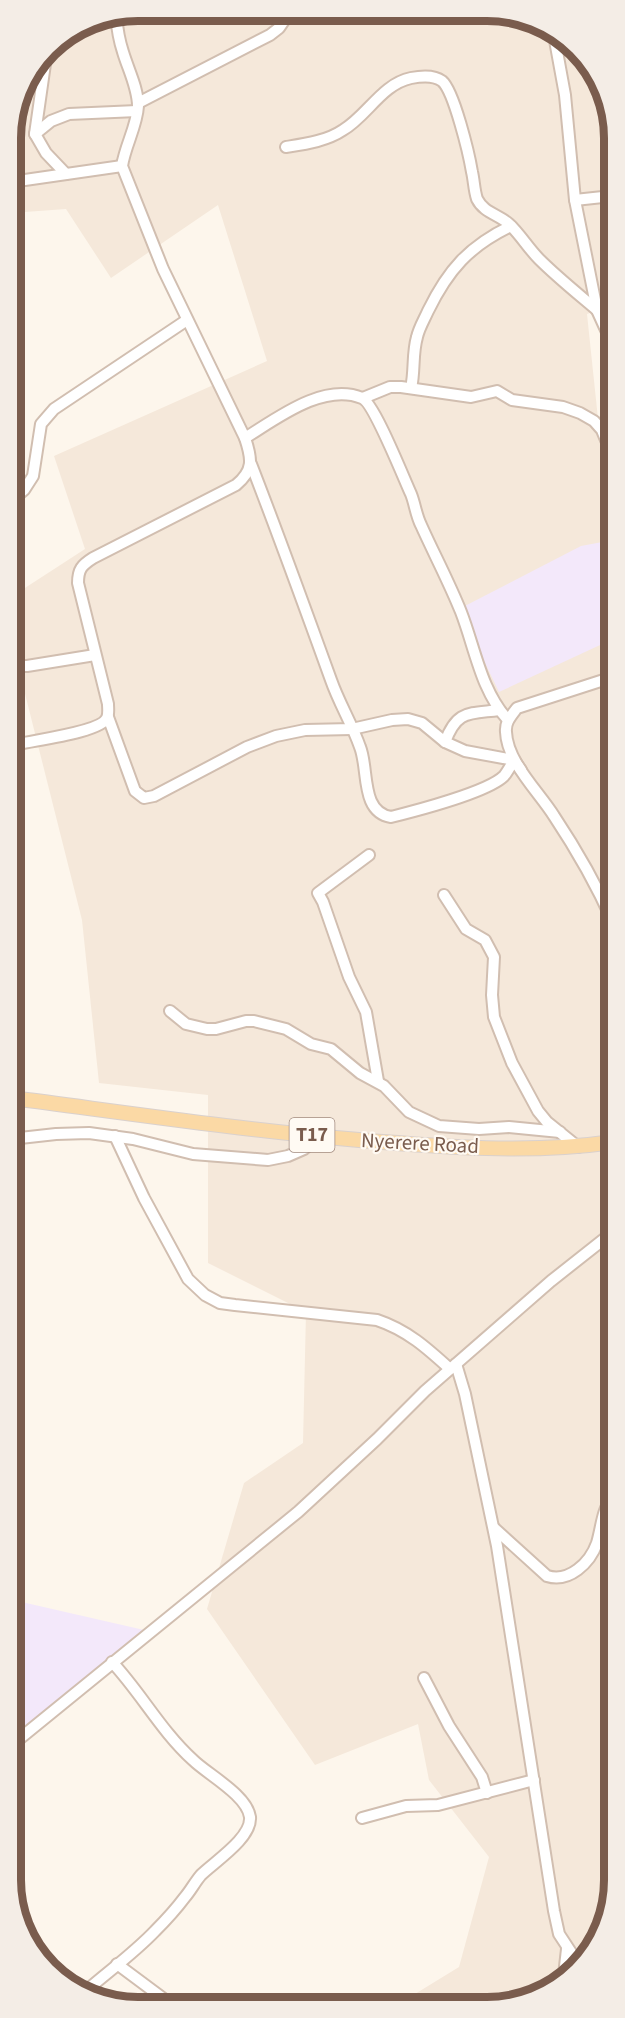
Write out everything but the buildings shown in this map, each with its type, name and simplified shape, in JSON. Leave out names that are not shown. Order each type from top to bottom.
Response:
[{"type":"main road","name":"Nyerere Road","points":[[21,1099],[319,1136],[468,1148],[578,1147],[604,1143]]},
{"type":"street","points":[[35,134],[59,117],[138,107],[270,35],[284,21]]},
{"type":"street","points":[[117,23],[122,48],[136,91],[138,107],[124,150],[122,165],[144,224],[187,320],[245,438],[251,464],[331,680],[364,758],[369,797],[376,811],[391,817],[494,783],[505,775],[514,760]]},
{"type":"street","points":[[555,43],[565,95],[575,200],[597,310],[604,325]]},
{"type":"street","points":[[45,66],[35,134],[46,153],[66,174]]},
{"type":"street","points":[[286,147],[319,140],[342,131],[357,120],[373,102],[398,83],[409,79],[433,77],[442,81],[452,98],[468,152],[476,197],[485,210],[511,226],[552,273],[597,310]]},
{"type":"street","points":[[21,181],[122,165]]},
{"type":"street","points":[[575,200],[604,197]]},
{"type":"street","points":[[411,388],[415,373],[414,351],[417,335],[448,276],[473,248],[511,226]]},
{"type":"street","points":[[21,493],[33,476],[41,424],[54,409],[187,320]]},
{"type":"street","points":[[245,438],[312,399],[329,395],[363,398],[390,387],[471,397],[497,391],[512,400],[563,407],[580,413],[594,421],[604,435]]},
{"type":"street","points":[[363,398],[374,412],[411,494],[419,522],[454,593],[477,662],[499,711],[508,720]]},
{"type":"street","points":[[251,464],[245,477],[236,485],[93,558],[78,572],[78,583],[108,704],[108,717],[135,791],[144,798],[154,796],[247,747],[276,736],[305,730],[352,729],[392,720],[408,719],[422,723],[445,742],[465,751],[514,760],[554,814],[604,906]]},
{"type":"street","points":[[21,666],[95,656]]},
{"type":"street","points":[[521,770],[512,754],[506,733],[508,720],[518,708],[604,679]]},
{"type":"street","points":[[445,742],[451,725],[460,717],[472,713],[499,711]]},
{"type":"street","points":[[21,744],[87,729],[102,724],[108,717]]},
{"type":"street","points":[[369,855],[318,893],[349,977],[366,1012],[378,1081]]},
{"type":"street","points":[[444,895],[469,932],[479,936],[490,949],[495,963],[492,995],[494,1017],[512,1063],[538,1111],[547,1122],[578,1147]]},
{"type":"street","points":[[170,1011],[186,1024],[207,1029],[216,1029],[246,1021],[286,1029],[311,1044],[331,1049],[360,1073],[378,1081],[409,1112],[440,1126],[479,1129],[509,1127],[560,1132]]},
{"type":"street","points":[[21,1138],[89,1133],[115,1136],[193,1154],[268,1160],[288,1156],[304,1149],[319,1136]]},
{"type":"street","points":[[115,1136],[144,1198],[188,1279],[205,1295],[220,1303],[377,1320],[414,1337],[453,1367],[467,1402],[493,1528],[554,1911],[559,1934],[574,1958]]},
{"type":"street","points":[[21,1737],[298,1512],[377,1439],[425,1390],[551,1281],[604,1240]]},
{"type":"street","points":[[493,1528],[547,1576],[554,1579],[568,1576],[580,1568],[592,1552],[597,1543],[604,1512]]},
{"type":"street","points":[[91,1987],[155,1931],[186,1897],[200,1876],[240,1840],[249,1825],[250,1816],[228,1788],[194,1762],[159,1724],[133,1686],[112,1662]]},
{"type":"street","points":[[424,1678],[449,1726],[482,1777],[487,1793]]},
{"type":"street","points":[[362,1818],[406,1806],[438,1804],[534,1780]]},
{"type":"street","points":[[565,1967],[567,1949]]},
{"type":"street","points":[[117,1964],[161,1997]]},
{"type":"shaded area","points":[[130,21],[487,21],[510,23],[539,33],[570,55],[592,86],[602,115],[604,130],[604,308],[587,314],[604,476],[604,1888],[598,1918],[588,1939],[575,1957],[546,1981],[510,1995],[410,1997],[459,1967],[489,1857],[429,1780],[418,1724],[315,1765],[207,1609],[244,1483],[303,1443],[306,1312],[208,1263],[208,1095],[99,1083],[82,920],[21,678],[21,591],[85,549],[54,456],[267,361],[218,205],[111,278],[66,209],[21,212],[21,130],[25,107],[41,73],[61,50],[86,33],[115,23]]},
{"type":"shaded area","points":[[604,542],[604,643],[499,692],[459,609],[581,546]]},
{"type":"shaded area","points":[[21,1602],[144,1630],[21,1731]]}]
